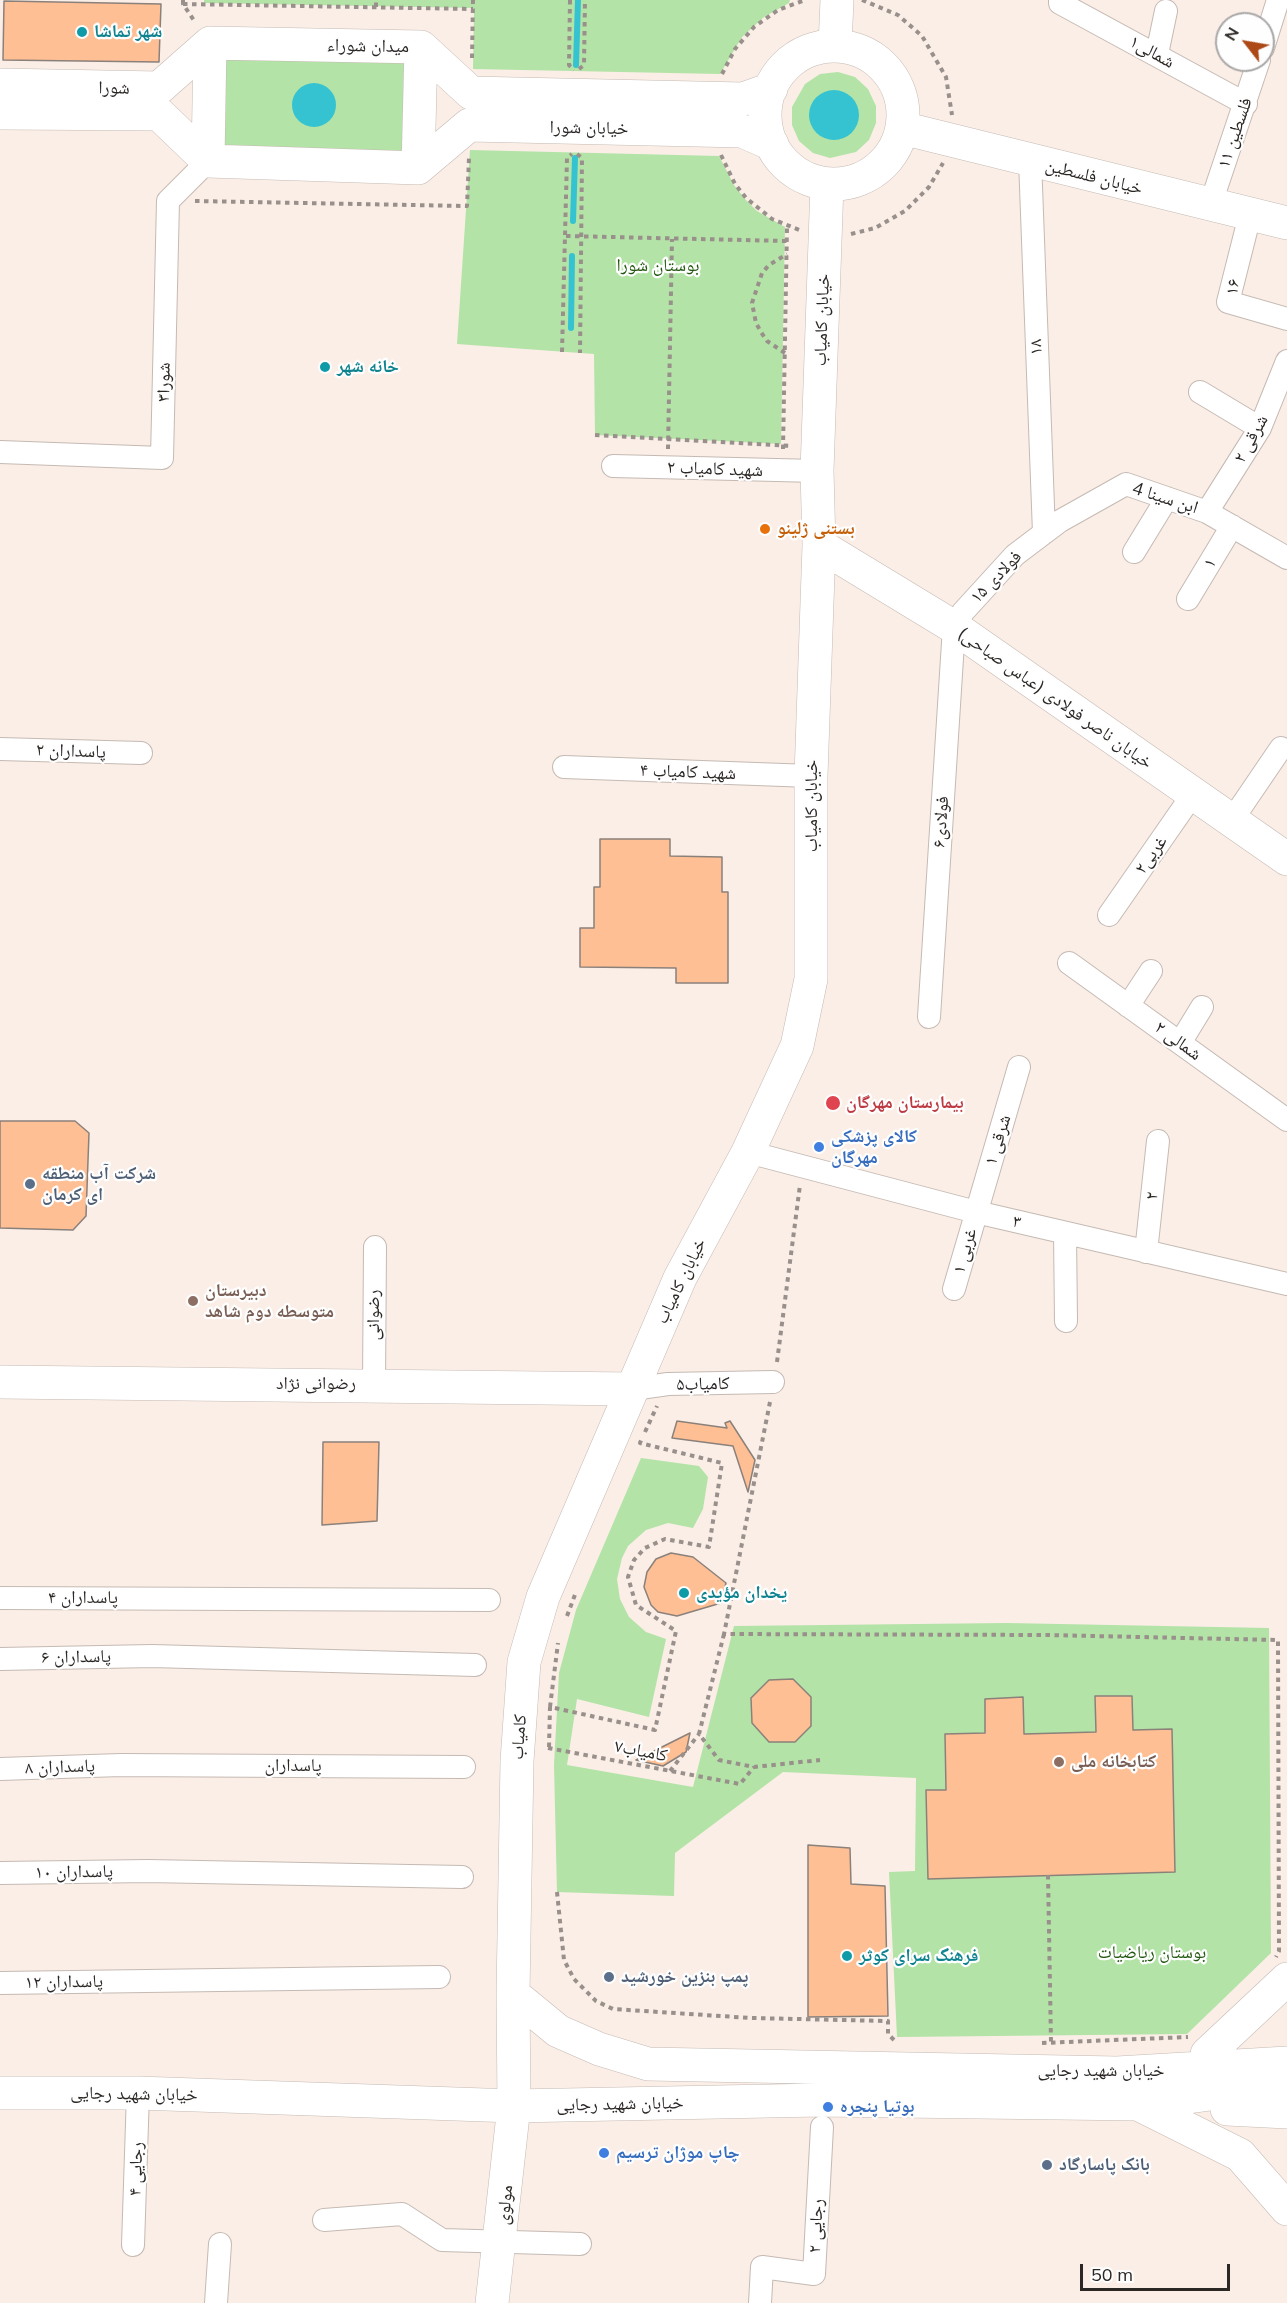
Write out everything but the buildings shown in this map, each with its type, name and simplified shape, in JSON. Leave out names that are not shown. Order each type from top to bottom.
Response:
[{"type":"main road","points":[[835,46],[837,0]]},
{"type":"main road","points":[[210,43],[208,161],[418,168]]},
{"type":"main road","name":"میدان شوراء","points":[[210,43],[421,47],[418,168]]},
{"type":"main road","name":"شورا","points":[[0,85],[159,88],[210,43]]},
{"type":"main road","points":[[835,46],[867,55],[892,77],[901,102],[902,128],[890,155],[869,174],[842,184],[827,184],[800,176],[789,167],[772,144],[765,117],[771,88],[777,76],[797,57],[815,49],[835,46]]},
{"type":"main road","name":"خیابان شورا","points":[[421,47],[471,93],[742,99],[771,88]]},
{"type":"main road","name":"شورا","points":[[0,113],[159,114],[208,161]]},
{"type":"main road","name":"خیابان شورا","points":[[418,168],[470,125],[742,131],[772,144]]},
{"type":"main road","name":"خیابان فلسطین","points":[[902,128],[1210,206],[1287,223]]},
{"type":"main road","name":"خیابان کامیاب","points":[[633,1389],[680,1278],[748,1152],[797,1046],[811,979],[811,776],[827,184]]},
{"type":"main road","name":"خیابان ناصر فولادی (عباس صباحی)","points":[[819,545],[954,627],[1287,859]]},
{"type":"main road","name":"رضوانی نژاد","points":[[0,1382],[374,1384],[633,1389]]},
{"type":"main road","name":"کامیاب","points":[[514,2106],[513,1994],[517,1761],[524,1662],[543,1597],[633,1389]]},
{"type":"main road","points":[[1200,2046],[1280,1971]]},
{"type":"main road","name":"خیابان شهید رجایی","points":[[513,1994],[558,2031],[599,2049],[648,2064],[1118,2073],[1239,2079]]},
{"type":"main road","points":[[1118,2073],[1200,2046],[1287,2046]]},
{"type":"main road","points":[[1239,2079],[1287,2063]]},
{"type":"main road","points":[[1239,2079],[1287,2087]]},
{"type":"main road","name":"خیابان شهید رجایی","points":[[0,2093],[138,2093],[514,2106],[820,2100],[1138,2104],[1239,2079]]},
{"type":"main road","points":[[1138,2104],[1287,2112]]},
{"type":"main road","points":[[1138,2104],[1240,2155],[1287,2209]]},
{"type":"main road","name":"مولوی","points":[[492,2303],[501,2241],[514,2106]]},
{"type":"street","name":"شمالی۱","points":[[1060,0],[1059,3],[1246,104]]},
{"type":"street","points":[[1157,54],[1166,12]]},
{"type":"street","name":"فلسطین ۱۱","points":[[1210,206],[1255,72]]},
{"type":"street","name":"۱۸","points":[[1030,160],[1044,533]]},
{"type":"street","name":"شورا۳","points":[[0,452],[162,458],[168,201],[208,161]]},
{"type":"street","name":"۱۶","points":[[1250,215],[1228,302],[1287,319]]},
{"type":"street","name":"۲ شرقی","points":[[1207,512],[1260,428],[1287,362]]},
{"type":"street","points":[[1200,392],[1260,428]]},
{"type":"street","name":"شهید کامیاب ۲","points":[[613,466],[783,471],[818,459]]},
{"type":"street","name":"ابن سینا 4","points":[[1044,533],[1060,521],[1126,484],[1207,512],[1287,558]]},
{"type":"street","points":[[1134,552],[1167,498]]},
{"type":"street","name":"۱","points":[[1188,599],[1232,526]]},
{"type":"street","name":"فولادی ۱۵","points":[[954,627],[963,612],[1015,555],[1044,533]]},
{"type":"street","name":"فولادی۶","points":[[929,1017],[954,627]]},
{"type":"street","points":[[1232,820],[1281,748]]},
{"type":"street","name":"پاسداران ۲","points":[[0,749],[141,753]]},
{"type":"street","name":"شهید کامیاب ۴","points":[[564,767],[811,776]]},
{"type":"street","name":"غربی۲","points":[[1108,915],[1193,794]]},
{"type":"street","name":"۲ شمالی","points":[[1069,963],[1287,1120]]},
{"type":"street","points":[[1128,1006],[1151,971]]},
{"type":"street","points":[[1180,1043],[1202,1007]]},
{"type":"street","name":"۱ شرقی","points":[[976,1212],[1019,1067]]},
{"type":"street","name":"۲","points":[[1146,1252],[1158,1141]]},
{"type":"street","name":"۳","points":[[748,1152],[976,1212],[1287,1284]]},
{"type":"street","name":"۱ غربی","points":[[954,1289],[976,1212]]},
{"type":"street","points":[[1065,1233],[1066,1321]]},
{"type":"street","name":"رضوانی","points":[[374,1384],[375,1246]]},
{"type":"street","name":"کامیاب۵","points":[[633,1389],[668,1384],[773,1382]]},
{"type":"street","name":"پاسداران ۴","points":[[0,1598],[489,1600]]},
{"type":"street","name":"پاسداران ۶","points":[[0,1659],[152,1656],[475,1665]]},
{"type":"street","name":"پاسداران","points":[[121,1765],[464,1767]]},
{"type":"street","name":"پاسداران ۸","points":[[0,1769],[121,1765]]},
{"type":"street","name":"پاسداران ۱۰","points":[[0,1873],[148,1871],[462,1876]]},
{"type":"street","name":"پاسداران ۱۲","points":[[0,1983],[439,1977]]},
{"type":"street","name":"رجایی ۴","points":[[133,2245],[138,2093]]},
{"type":"street","name":"رجایی ۲","points":[[760,2303],[762,2267],[814,2274],[822,2127]]},
{"type":"street","points":[[324,2220],[402,2214],[442,2240],[580,2244]]},
{"type":"street","points":[[216,2303],[220,2244]]},
{"type":"path","points":[[290,0],[290,6]]},
{"type":"path","points":[[376,0],[376,7]]},
{"type":"path","points":[[472,60],[473,0]]},
{"type":"path","points":[[570,0],[569,64],[576,72]]},
{"type":"path","points":[[576,72],[584,65],[585,0]]},
{"type":"path","points":[[710,75],[721,75],[735,50],[754,27],[791,2],[805,0]]},
{"type":"path","points":[[715,130],[720,154],[735,184],[758,209],[787,226],[825,235],[867,230],[905,211],[918,200],[938,172],[950,140],[952,108],[946,77],[932,48],[922,36],[898,15],[861,0]]},
{"type":"path","points":[[183,4],[202,2],[473,9]]},
{"type":"path","points":[[565,72],[588,73]]},
{"type":"path","points":[[562,352],[567,158],[575,151],[582,158],[580,353]]},
{"type":"path","points":[[783,471],[787,226]]},
{"type":"path","points":[[566,236],[787,241]]},
{"type":"path","points":[[667,468],[672,238]]},
{"type":"path","points":[[785,352],[767,341],[756,323],[752,303],[757,282],[762,273],[769,265],[787,254]]},
{"type":"path","points":[[595,435],[783,446],[818,459]]},
{"type":"path","points":[[670,1771],[699,1734],[724,1634],[773,1382],[802,1166]]},
{"type":"path","points":[[635,1453],[668,1384]]},
{"type":"path","points":[[550,1707],[655,1730],[676,1631],[636,1605],[628,1577],[634,1560],[645,1548],[665,1539],[709,1547],[722,1463],[640,1443]]},
{"type":"path","points":[[563,1625],[579,1585]]},
{"type":"path","points":[[724,1634],[1047,1635],[1278,1640],[1280,1971]]},
{"type":"path","points":[[517,1761],[549,1747],[550,1707],[560,1636]]},
{"type":"path","points":[[699,1734],[719,1760],[754,1767],[820,1760]]},
{"type":"path","name":"کامیاب۷","points":[[549,1747],[740,1784],[754,1767]]},
{"type":"path","points":[[1048,1875],[1051,2042]]},
{"type":"path","points":[[557,1892],[564,1960],[574,1979],[596,2001],[613,2009],[751,2018],[888,2021],[888,2034],[897,2043],[909,2043]]},
{"type":"path","points":[[1039,2044],[1051,2042],[1200,2046]]},
{"type":"green space","points":[[204,0],[790,0],[789,3],[764,17],[742,37],[720,74],[473,69],[474,8],[204,3]]},
{"type":"green space","points":[[226,59],[404,63],[402,151],[224,148]]},
{"type":"green space","points":[[838,72],[855,77],[868,89],[876,106],[876,123],[869,140],[856,152],[830,158],[813,153],[799,141],[792,125],[792,107],[805,84],[820,74]]},
{"type":"green space","name":"بوستان شورا","points":[[470,150],[719,156],[734,185],[745,199],[757,211],[785,227],[781,444],[595,435],[594,354],[457,344]]},
{"type":"green space","name":"بوستان ریاضیات","points":[[641,1458],[699,1466],[708,1477],[703,1509],[693,1528],[668,1523],[646,1530],[628,1546],[622,1558],[617,1579],[620,1599],[629,1617],[646,1632],[666,1639],[649,1717],[577,1699],[567,1765],[693,1787],[734,1626],[1007,1623],[1269,1628],[1271,1953],[1187,2034],[897,2037],[889,1872],[915,1871],[916,1778],[783,1772],[675,1853],[674,1896],[557,1892],[554,1765],[559,1673],[576,1610]],"holes":[[[1132,1696],[1133,1730],[1172,1729],[928,1879],[927,1790],[946,1790],[985,1733],[985,1699],[1023,1698],[1024,1734],[1096,1732],[1096,1697]]]},
{"type":"water","points":[[314,83],[323,84],[330,89],[335,96],[335,114],[330,121],[323,126],[314,127],[305,126],[298,121],[293,114],[292,105],[293,96],[298,89],[305,84]]},
{"type":"water","points":[[829,90],[839,90],[852,97],[859,110],[859,120],[852,133],[839,140],[829,140],[820,136],[813,129],[809,120],[809,110],[813,101],[820,94]]},
{"type":"waterway","points":[[576,65],[578,0]]},
{"type":"waterway","points":[[573,221],[575,158]]},
{"type":"waterway","points":[[571,328],[572,256]]},
{"type":"place","name":"شهر تماشا","points":[[82,32]]},
{"type":"place","name":"خانه شهر","points":[[325,367]]},
{"type":"place","name":"بستنی ژلینو","points":[[765,529]]},
{"type":"place","name":"بیمارستان مهرگان","points":[[833,1103]]},
{"type":"place","name":"کالای پزشکی مهرگان","points":[[819,1147]]},
{"type":"place","name":"شرکت آب منطقه ای کرمان","points":[[30,1184]]},
{"type":"place","name":"دبیرستان متوسطه دوم شاهد","points":[[193,1301]]},
{"type":"place","name":"یخدان مؤیدی","points":[[684,1593]]},
{"type":"place","name":"کتابخانه ملی","points":[[1059,1762]]},
{"type":"place","name":"فرهنگ سرای کوثر","points":[[847,1956]]},
{"type":"place","name":"پمپ بنزین خورشید","points":[[609,1977]]},
{"type":"place","name":"بوتیا پنجره","points":[[828,2107]]},
{"type":"place","name":"چاپ موژان ترسیم","points":[[604,2153]]},
{"type":"place","name":"بانک پاسارگاد","points":[[1047,2165]]}]
